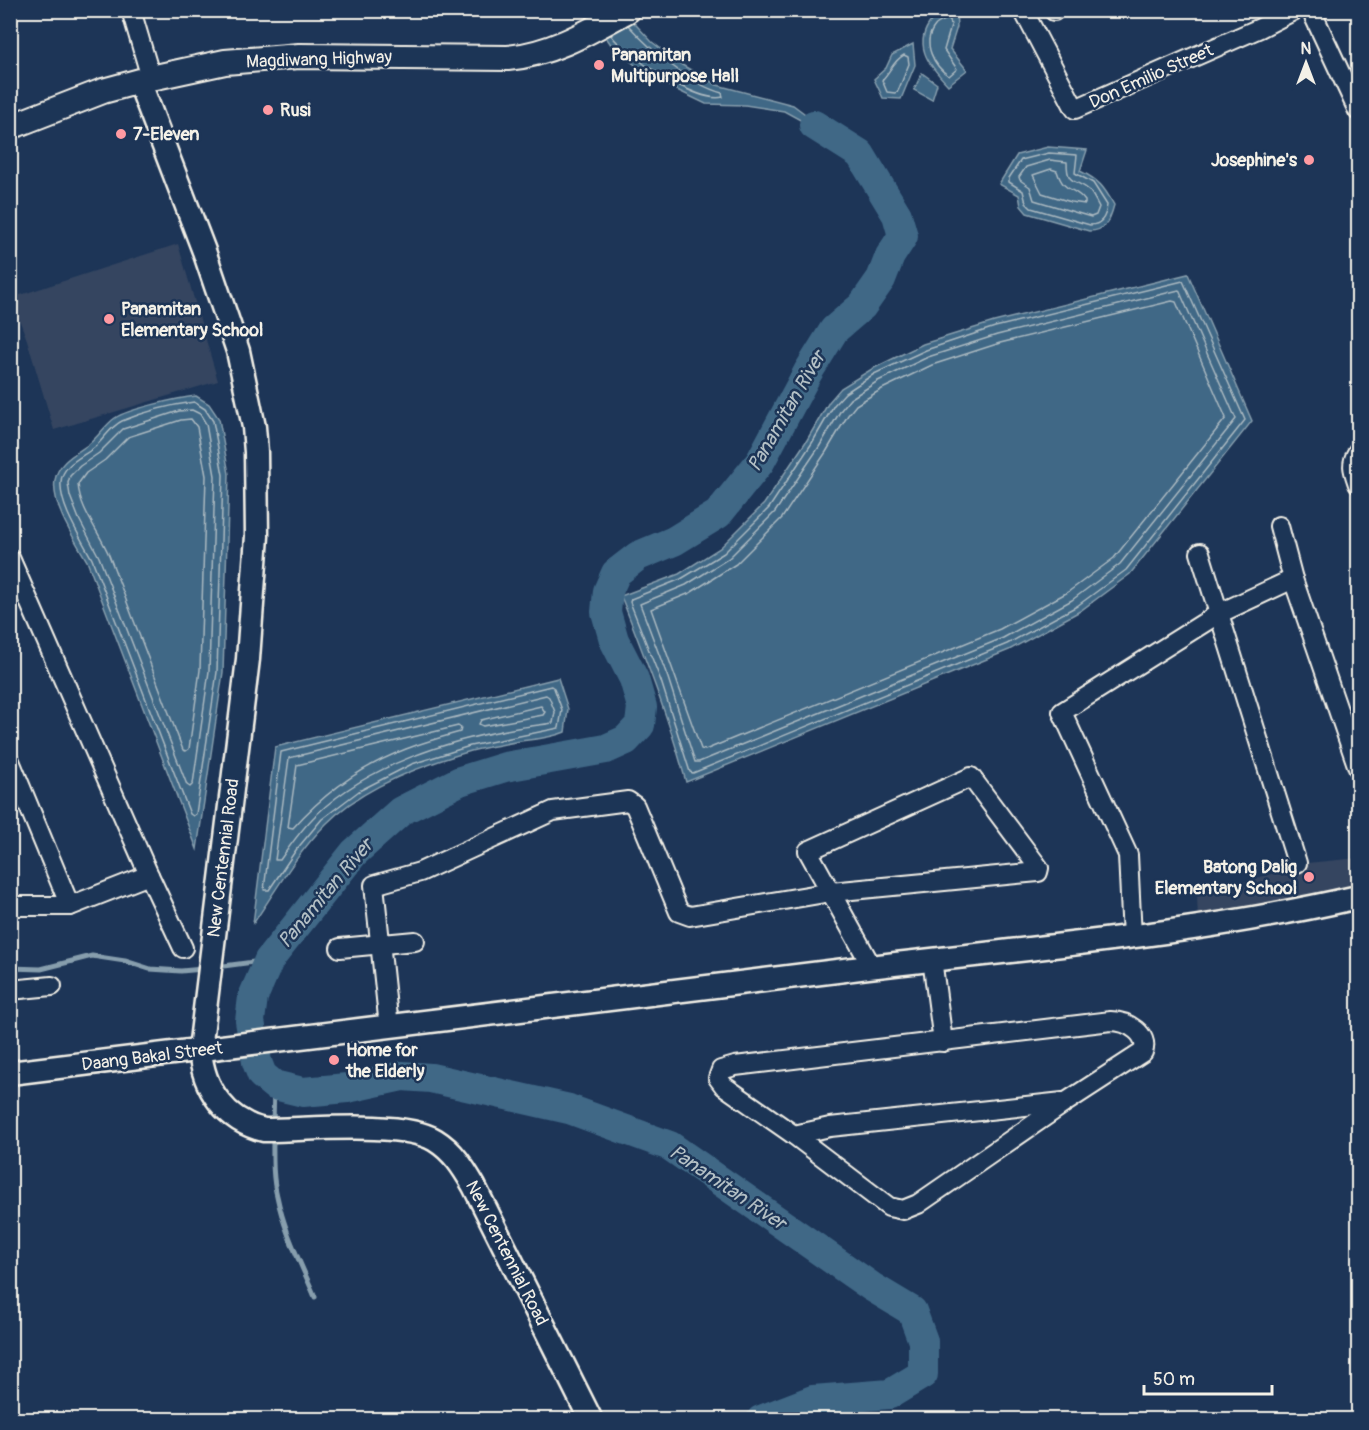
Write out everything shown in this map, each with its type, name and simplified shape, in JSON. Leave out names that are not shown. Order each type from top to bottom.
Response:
[{"type":"main road","name":"Magdiwang Highway","points":[[10,127],[63,105],[145,80],[225,62],[299,56],[519,57],[572,40],[628,10]]},
{"type":"street","points":[[131,10],[145,80]]},
{"type":"street","name":"Don Emilio Street","points":[[1023,10],[1075,109],[1260,28],[1295,10]]},
{"type":"street","points":[[1311,10],[1359,111]]},
{"type":"street","name":"New Centennial Road","points":[[145,80],[238,351],[254,427],[257,480],[254,585],[245,682],[200,1050],[204,1075],[219,1103],[244,1123],[273,1130],[390,1128],[433,1138],[449,1150],[474,1186],[591,1419]]},
{"type":"street","points":[[1359,451],[1353,459],[1353,471],[1359,484]]},
{"type":"street","points":[[1280,526],[1293,579],[1359,768]]},
{"type":"street","points":[[1200,553],[1297,863]]},
{"type":"street","points":[[10,558],[183,948]]},
{"type":"street","points":[[1132,937],[1128,855],[1062,712],[1218,614],[1293,579]]},
{"type":"street","points":[[10,761],[70,906]]},
{"type":"street","points":[[389,1027],[374,885],[420,873],[553,811],[628,801],[635,806],[680,912],[690,916],[831,892],[1038,872],[1039,868],[971,777],[808,851],[831,892],[872,967]]},
{"type":"street","points":[[10,906],[70,906],[149,875]]},
{"type":"street","name":"Daang Bakal Street","points":[[10,1073],[932,959],[1132,937],[1267,916],[1359,897]]},
{"type":"street","points":[[340,948],[415,941]]},
{"type":"street","points":[[932,959],[943,1042]]},
{"type":"street","points":[[10,990],[52,986]]},
{"type":"street","points":[[1111,1022],[1120,1022],[1131,1027],[1145,1040],[1146,1045],[1143,1052],[1066,1102],[918,1204],[903,1210],[889,1207],[794,1135],[724,1086],[718,1078],[721,1070],[735,1066],[1111,1022]]},
{"type":"street","points":[[794,1135],[830,1127],[1066,1102]]},
{"type":"shaded area","name":"Panamitan Elementary School","points":[[178,244],[218,381],[54,430],[27,340],[11,298]]},
{"type":"shaded area","name":"Batong Dalig Elementary School","points":[[1358,858],[1358,891],[1198,920],[1197,896],[1307,863]]},
{"type":"water","points":[[588,11],[623,11],[652,42],[682,65],[717,85],[793,105],[848,146],[784,111],[745,105],[706,104],[650,77],[612,46]]},
{"type":"water","points":[[948,11],[956,11],[957,27],[950,49],[967,70],[948,85],[926,57],[923,41],[930,22]]},
{"type":"water","points":[[913,44],[915,65],[901,99],[883,98],[874,79],[886,68],[892,55]]},
{"type":"water","points":[[922,73],[937,84],[932,100],[914,90]]},
{"type":"water","points":[[1048,147],[1087,150],[1080,171],[1100,185],[1114,205],[1109,220],[1100,229],[1089,231],[1027,213],[1021,206],[1019,195],[999,184],[1017,155]]},
{"type":"water","points":[[1188,274],[1252,421],[1130,574],[1080,611],[1009,650],[686,782],[648,665],[621,596],[679,574],[720,548],[764,504],[807,440],[829,402],[841,388],[872,369],[923,344],[994,322]]},
{"type":"water","points":[[196,396],[209,404],[219,419],[229,474],[223,672],[197,849],[87,561],[60,511],[55,490],[55,480],[63,463],[93,441],[115,418],[166,401]]},
{"type":"water","points":[[558,678],[568,709],[565,732],[549,737],[483,748],[452,757],[413,770],[357,799],[326,824],[306,847],[253,924],[275,747]]},
{"type":"waterway","name":"Panamitan River","points":[[761,1420],[813,1400],[890,1394],[923,1374],[923,1341],[912,1311],[872,1287],[670,1146],[569,1109],[431,1078],[402,1076],[347,1088],[303,1092],[274,1085],[262,1075],[257,1062],[250,1021],[253,997],[269,960],[354,853],[401,811],[460,781],[505,767],[606,749],[626,740],[640,725],[642,707],[634,679],[614,640],[606,612],[608,591],[616,573],[638,556],[674,541],[718,514],[760,462],[808,372],[834,330],[862,306],[881,279],[890,256],[903,236],[897,215],[860,154],[814,125]]},
{"type":"waterway","points":[[10,968],[41,969],[92,956],[125,961],[150,969],[181,971],[203,969]]},
{"type":"waterway","points":[[216,967],[269,960]]},
{"type":"waterway","points":[[273,1125],[274,1085]]},
{"type":"waterway","points":[[273,1135],[274,1181],[280,1209],[293,1247],[315,1297]]},
{"type":"place","name":"Panamitan Multipurpose Hall","points":[[599,65]]},
{"type":"place","name":"Rusi","points":[[268,110]]},
{"type":"place","name":"7-Eleven","points":[[121,134]]},
{"type":"place","name":"Josephine's","points":[[1309,160]]},
{"type":"place","name":"Panamitan Elementary School","points":[[109,319]]},
{"type":"place","name":"Batong Dalig Elementary School","points":[[1309,877]]},
{"type":"place","name":"Home for the Elderly","points":[[334,1060]]}]
